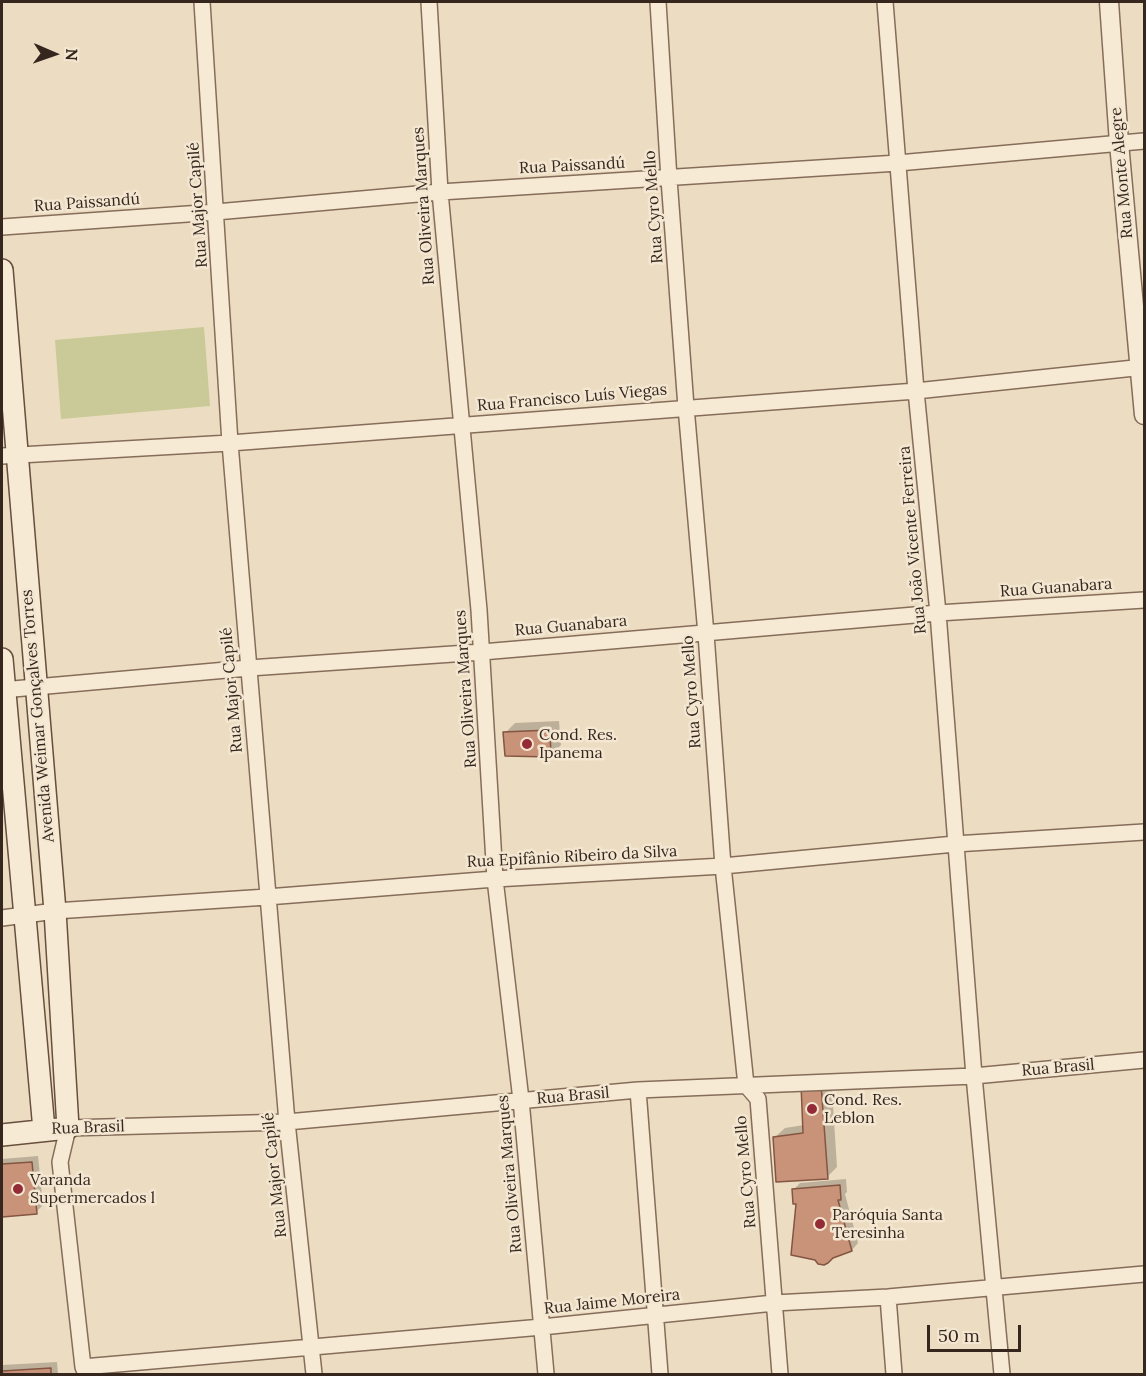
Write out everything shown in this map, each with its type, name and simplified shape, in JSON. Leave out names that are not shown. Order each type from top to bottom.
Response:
[{"type":"main road","name":"Avenida Weimar Gonçalves Torres","points":[[2,270],[9,455],[35,686],[55,911],[68,1128]]},
{"type":"main road","name":"Avenida Weimar Gonçalves Torres","points":[[2,659],[44,1130]]},
{"type":"main road","name":"Rua Brasil","points":[[2,1135],[68,1128]]},
{"type":"street","name":"Rua Major Capilé","points":[[202,2],[230,443],[267,897],[287,1122],[314,1374]]},
{"type":"street","name":"Rua Oliveira Marques","points":[[429,2],[440,192],[482,652],[495,879],[521,1100],[546,1374]]},
{"type":"street","name":"Rua Cyro Mello","points":[[658,2],[686,407],[723,866],[746,1085],[758,1099],[780,1374]]},
{"type":"street","name":"Rua João Vicente Ferreira","points":[[885,2],[916,391],[938,613],[974,1076],[1002,1374]]},
{"type":"street","name":"Rua Monte Alegre","points":[[1109,2],[1119,143],[1143,367],[1144,415]]},
{"type":"street","name":"Rua Paissandú","points":[[2,227],[216,212],[440,192],[898,163],[1144,141]]},
{"type":"street","name":"Rua Francisco Luís Viegas","points":[[9,455],[230,443],[916,391],[1143,367]]},
{"type":"street","name":"Rua Guanabara","points":[[3,690],[249,668],[706,634],[938,613],[1144,600]]},
{"type":"street","name":"Rua Epifânio Ribeiro da Silva","points":[[2,918],[55,911],[495,879],[723,866],[956,844],[1144,832]]},
{"type":"street","name":"Rua Brasil","points":[[68,1128],[287,1122],[638,1090],[974,1076],[1144,1060]]},
{"type":"street","points":[[638,1090],[660,1374]]},
{"type":"street","name":"Avenida Weimar Gonçalves Torres","points":[[68,1128],[60,1162],[84,1371]]},
{"type":"street","name":"Avenida Weimar Gonçalves Torres","points":[[44,1130],[60,1162]]},
{"type":"street","name":"Rua Jaime Moreira","points":[[84,1371],[311,1347],[542,1328],[774,1303],[888,1297],[1144,1274]]},
{"type":"street","points":[[888,1297],[894,1374]]},
{"type":"green space","points":[[204,327],[210,406],[61,419],[55,340]]},
{"type":"building","name":"Cond. Res. Ipanema","points":[[550,730],[551,757],[505,756],[503,732]]},
{"type":"building","name":"Cond. Res. Leblon","points":[[801,1084],[821,1084],[828,1179],[776,1182],[773,1137],[803,1133]]},
{"type":"building","name":"Varanda Supermercados l","points":[[32,1162],[37,1214],[2,1217],[2,1164]]},
{"type":"building","name":"Paróquia Santa Teresinha","points":[[840,1185],[841,1200],[838,1200],[852,1251],[833,1258],[824,1265],[818,1264],[815,1260],[791,1255],[796,1204],[793,1204],[792,1189]]},
{"type":"building","points":[[51,1368],[51,1374],[2,1374],[2,1371]]},
{"type":"place","name":"Cond. Res. Ipanema","points":[[527,744]]},
{"type":"place","name":"Cond. Res. Leblon","points":[[812,1109]]},
{"type":"place","name":"Varanda Supermercados l","points":[[18,1189]]},
{"type":"place","name":"Paróquia Santa Teresinha","points":[[820,1224]]}]
